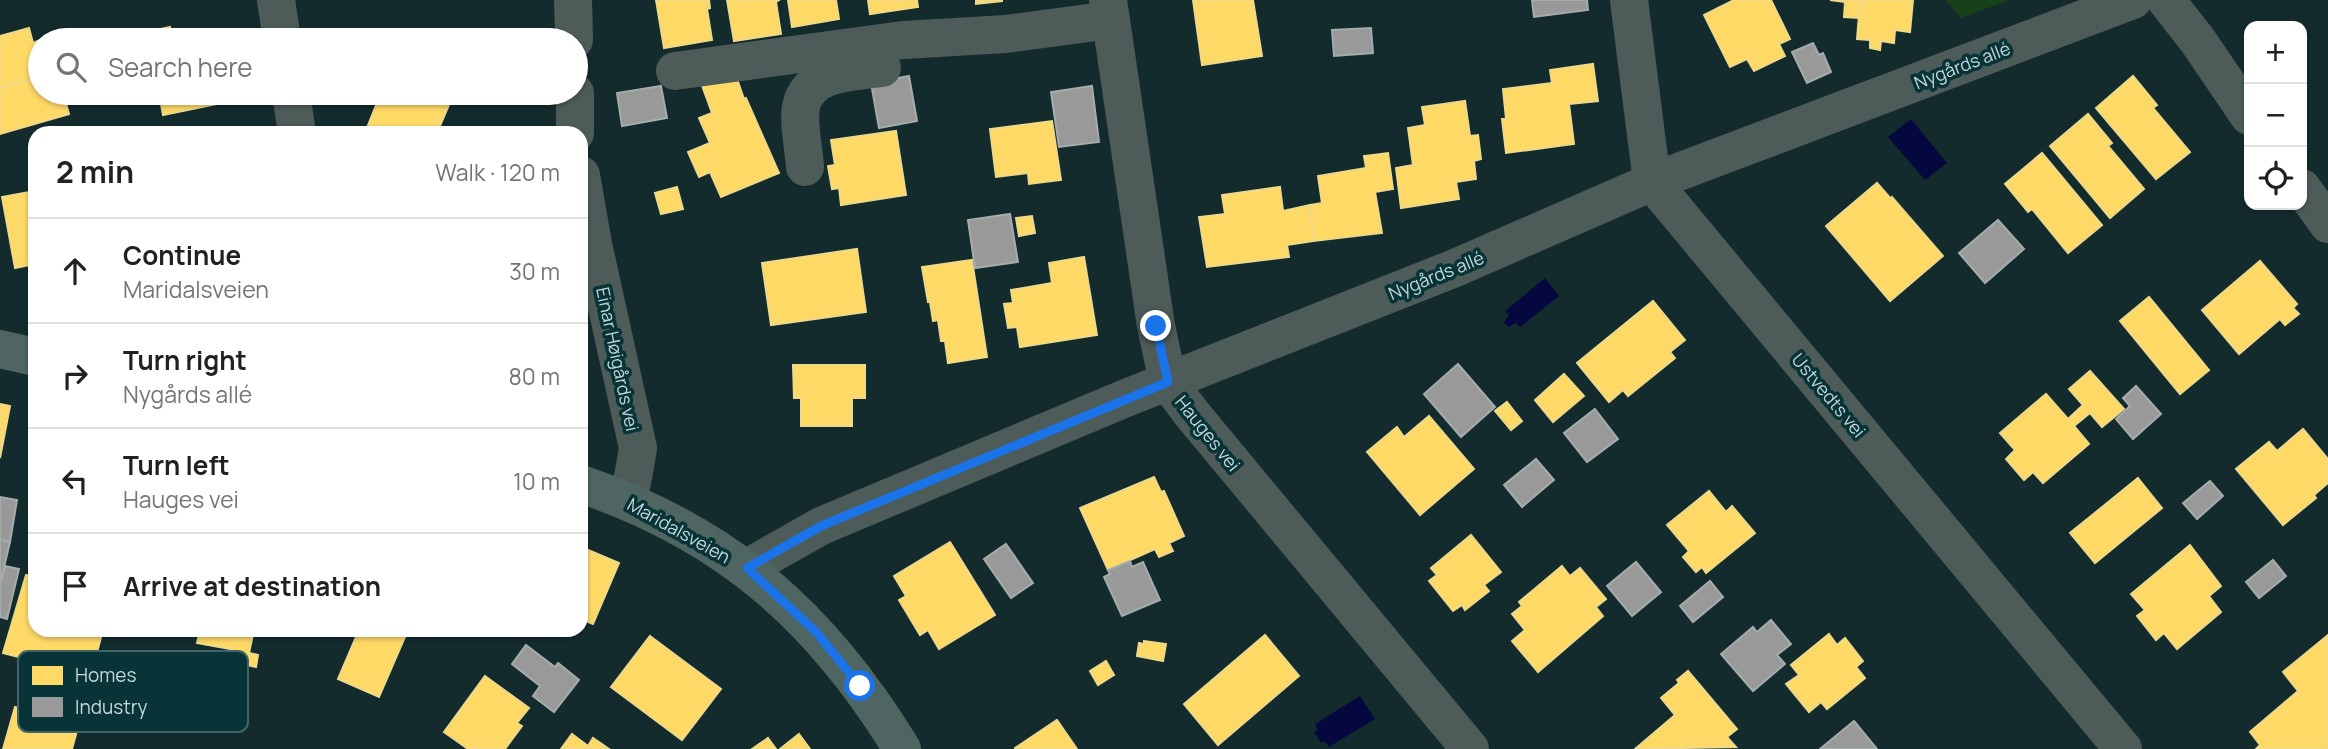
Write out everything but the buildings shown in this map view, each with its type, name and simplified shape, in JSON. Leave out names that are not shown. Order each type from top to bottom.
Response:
[{"type":"main road","points":[[0,349],[28,355]]},
{"type":"main road","name":"Maridalsveien","points":[[588,486],[626,500],[709,543],[747,568],[816,632],[860,686],[902,749]]},
{"type":"street","points":[[276,0],[280,28]]},
{"type":"street","points":[[573,0],[574,28]]},
{"type":"street","points":[[1629,0],[1652,182]]},
{"type":"street","name":"Nygårds allé","points":[[747,568],[821,526],[1168,382],[1455,268],[1652,182],[2133,0]]},
{"type":"street","points":[[2166,0],[2244,109]]},
{"type":"street","points":[[805,167],[800,109],[807,90],[824,78],[920,62],[1006,34],[1110,10]]},
{"type":"street","name":"Hauges vei","points":[[1110,10],[1154,313],[1168,382],[1200,425],[1469,749]]},
{"type":"street","points":[[675,71],[903,40],[1006,34]]},
{"type":"street","points":[[293,105],[296,126]]},
{"type":"street","points":[[575,105],[575,126]]},
{"type":"street","name":"Ustvedts vei","points":[[1652,182],[2123,749]]},
{"type":"street","points":[[2307,195],[2328,224]]},
{"type":"street","name":"Einar Høigårds vei","points":[[588,215],[638,449],[626,500]]},
{"type":"green space","points":[[1946,0],[2010,0],[1960,18]]},
{"type":"shaded area","points":[[1911,119],[1947,163],[1925,180],[1888,137]]},
{"type":"shaded area","points":[[1545,278],[1559,296],[1520,327],[1516,323],[1508,327],[1504,322],[1509,315],[1505,311]]},
{"type":"shaded area","points":[[1360,696],[1375,719],[1329,747],[1325,741],[1321,743],[1314,732],[1318,730],[1315,724]]},
{"type":"route","points":[[860,686],[816,632],[747,568],[821,526],[1168,382],[1156,326]]}]
